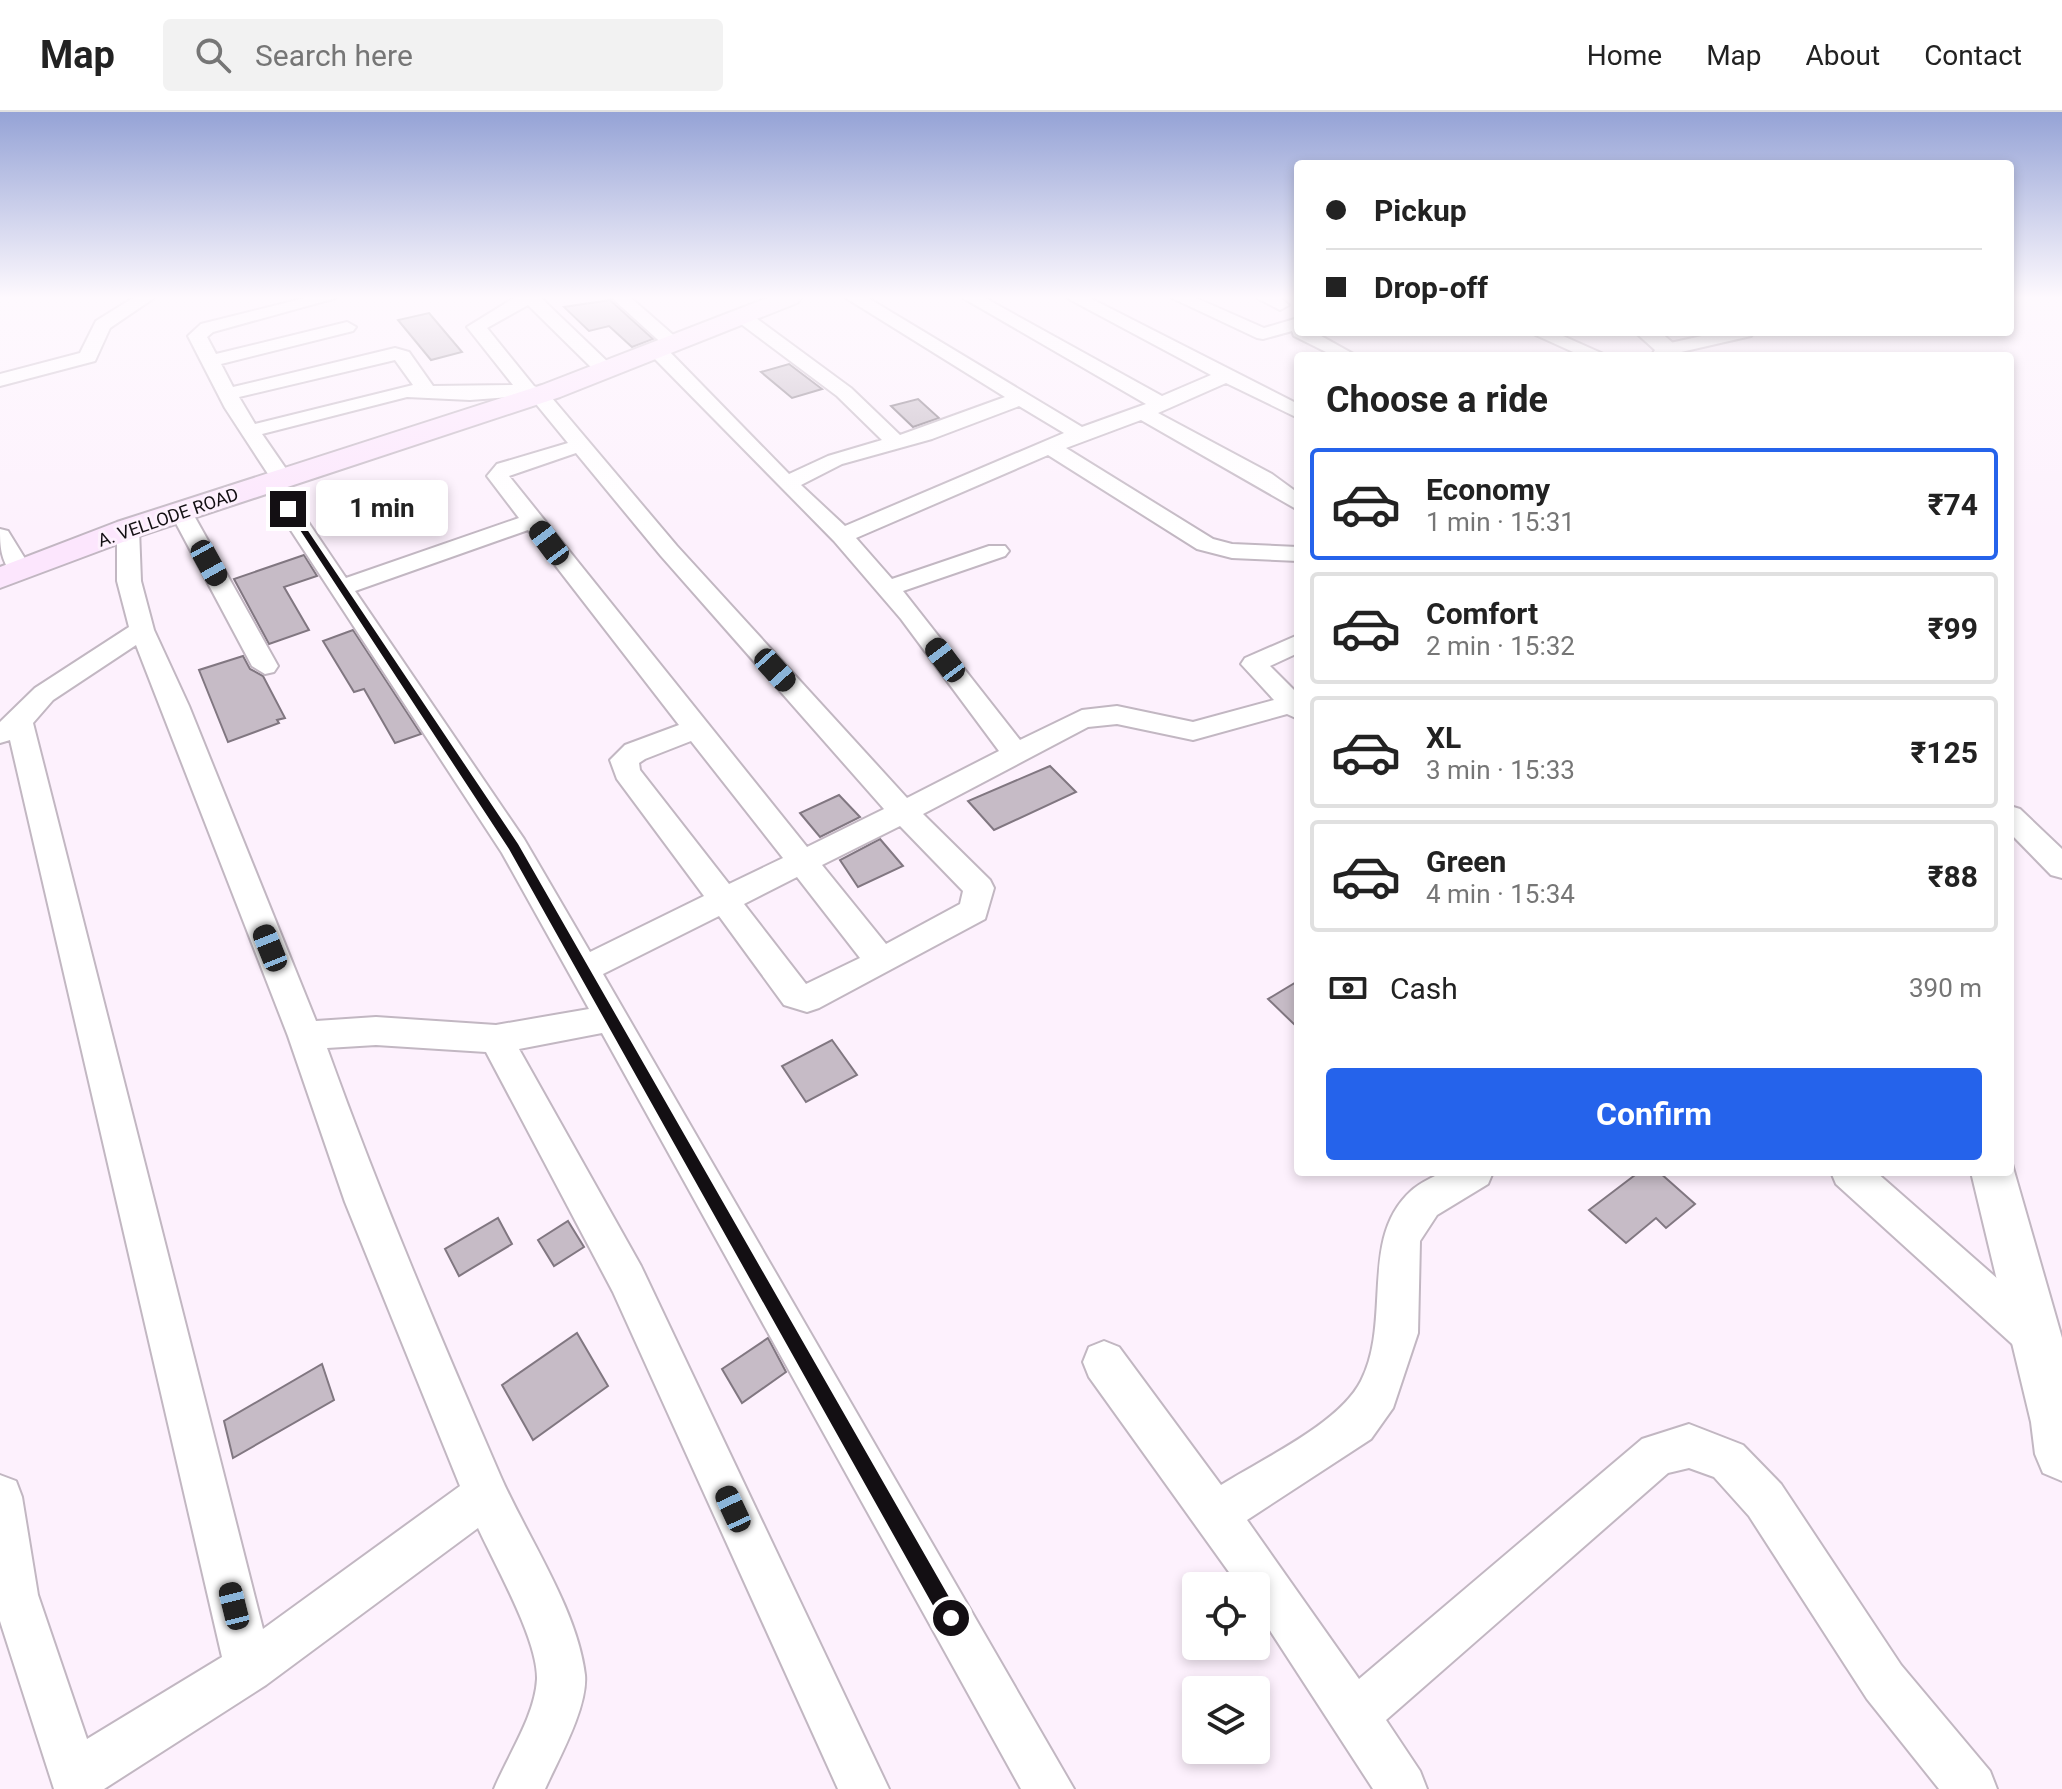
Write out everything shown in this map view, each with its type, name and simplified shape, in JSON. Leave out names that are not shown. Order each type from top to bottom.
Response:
[{"type":"main road","name":"A. VELLODE ROAD","points":[[10,574],[128,529],[585,376]]},
{"type":"street","points":[[218,376],[340,588],[514,847],[1049,1789]]},
{"type":"street","points":[[228,394],[302,376]]},
{"type":"street","points":[[416,376],[426,390]]},
{"type":"street","points":[[519,376],[582,445],[669,551],[903,812],[979,888],[974,911],[807,999],[796,996],[627,772],[624,760],[635,752],[696,729]]},
{"type":"street","points":[[691,376],[787,483],[842,536],[888,588],[1015,753]]},
{"type":"street","points":[[826,376],[896,442]]},
{"type":"street","points":[[985,376],[1080,434]]},
{"type":"street","points":[[1100,376],[1294,500]]},
{"type":"street","points":[[842,536],[1224,376]]},
{"type":"street","points":[[1229,376],[1294,410]]},
{"type":"street","points":[[250,431],[378,396],[426,390],[470,394],[533,392]]},
{"type":"street","points":[[787,483],[835,460],[925,435],[1021,398]]},
{"type":"street","points":[[582,445],[498,472],[532,521],[881,962]]},
{"type":"street","points":[[1050,447],[1205,544],[1232,551],[1294,554]]},
{"type":"street","points":[[181,512],[265,666]]},
{"type":"street","points":[[340,588],[532,521]]},
{"type":"street","points":[[128,529],[129,581],[142,630],[176,706],[305,1036],[364,1202],[486,1495],[550,1632],[561,1678],[552,1716],[519,1789]]},
{"type":"street","points":[[0,536],[10,574]]},
{"type":"street","points":[[888,588],[997,551]]},
{"type":"street","points":[[142,630],[44,694],[10,728],[249,1668]]},
{"type":"street","points":[[1294,645],[1254,664],[1294,706]]},
{"type":"street","points":[[584,969],[903,812],[1066,725],[1094,716],[1117,715],[1193,731],[1294,707]]},
{"type":"street","points":[[2014,820],[2062,867]]},
{"type":"street","points":[[305,1036],[376,1031],[496,1039],[612,1018]]},
{"type":"street","points":[[496,1039],[627,1279],[864,1789]]},
{"type":"street","points":[[1215,1514],[1356,1424],[1378,1393],[1398,1333],[1401,1237],[1424,1203],[1468,1176]]},
{"type":"street","points":[[1853,1176],[2037,1340]]},
{"type":"street","points":[[1995,1176],[2061,1432]]},
{"type":"street","points":[[1104,1362],[1290,1617],[1402,1789]]},
{"type":"street","points":[[1354,1715],[1657,1454],[1689,1446],[1728,1460],[1765,1500],[1884,1682],[1972,1789]]},
{"type":"street","points":[[0,1497],[7,1599],[78,1782],[249,1668],[486,1495]]},
{"type":"building","points":[[766,376],[805,376],[822,389],[792,398]]},
{"type":"building","points":[[918,399],[939,418],[913,427],[891,406]]},
{"type":"building","points":[[304,555],[317,576],[284,587],[309,630],[269,644],[234,579]]},
{"type":"building","points":[[353,630],[421,734],[395,743],[364,689],[354,692],[323,641]]},
{"type":"building","points":[[243,656],[250,669],[263,676],[285,718],[228,742],[199,670]]},
{"type":"building","points":[[1050,766],[1076,792],[994,830],[968,801]]},
{"type":"building","points":[[839,795],[860,817],[820,837],[800,813]]},
{"type":"building","points":[[880,839],[903,866],[858,887],[840,860]]},
{"type":"building","points":[[1294,983],[1294,1024],[1268,999]]},
{"type":"building","points":[[832,1040],[857,1075],[806,1102],[782,1066]]},
{"type":"building","points":[[1634,1176],[1664,1176],[1695,1204],[1666,1228],[1656,1218],[1626,1243],[1589,1210]]},
{"type":"building","points":[[498,1218],[512,1244],[459,1276],[445,1249]]},
{"type":"building","points":[[568,1221],[584,1247],[554,1266],[538,1240]]},
{"type":"building","points":[[577,1333],[608,1386],[533,1440],[502,1385]]},
{"type":"building","points":[[768,1338],[786,1372],[742,1403],[722,1369]]},
{"type":"building","points":[[322,1364],[334,1400],[233,1458],[224,1421]]},
{"type":"route","points":[[288,509],[514,847],[951,1618]]}]
